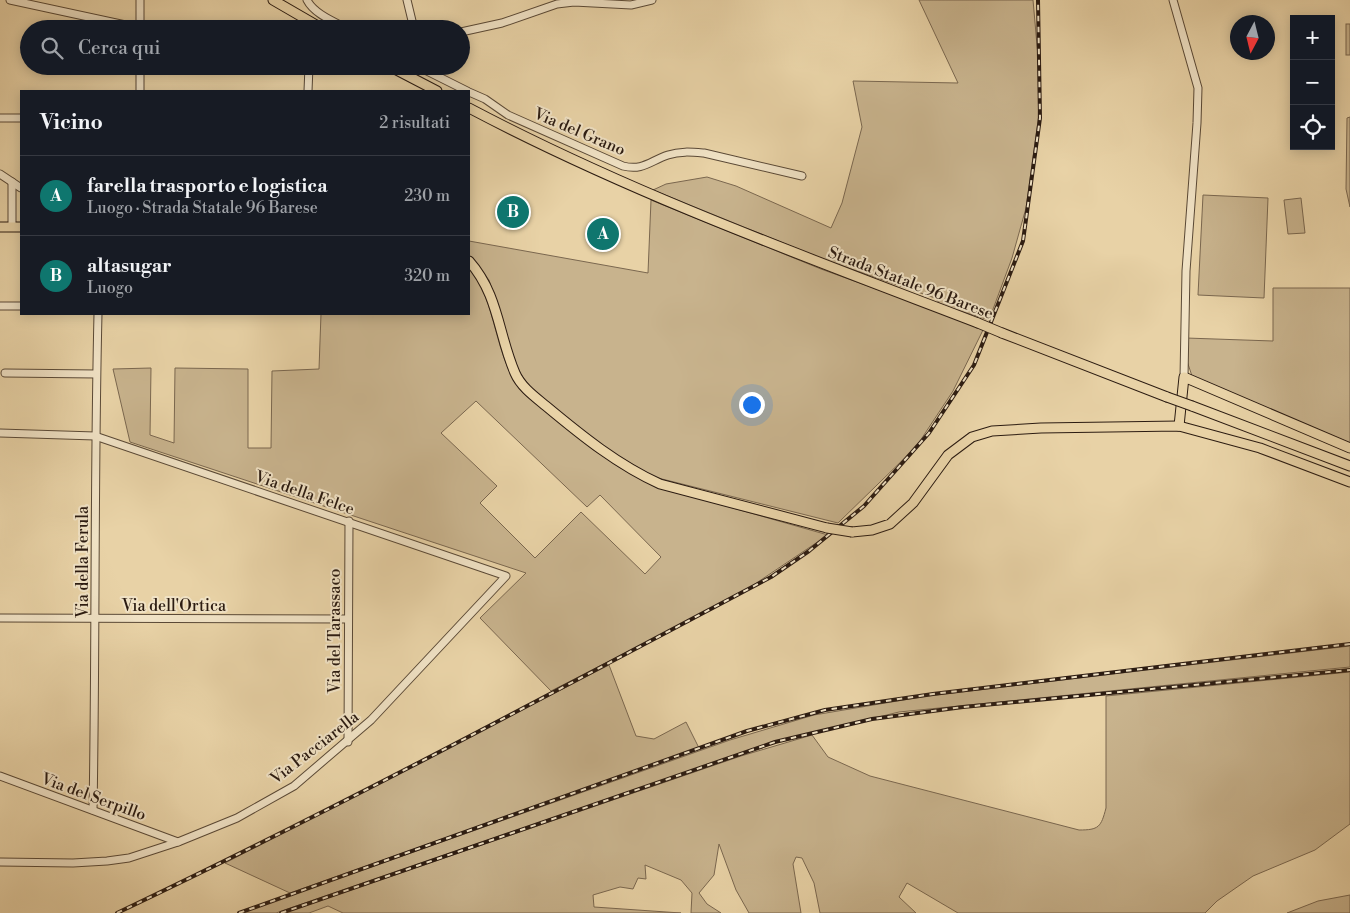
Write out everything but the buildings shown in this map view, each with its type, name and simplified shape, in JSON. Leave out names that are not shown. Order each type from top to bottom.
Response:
[{"type":"main road","points":[[273,0],[302,20]]},
{"type":"main road","points":[[406,75],[435,90]]},
{"type":"main road","name":"Strada Statale 96 Barese","points":[[470,108],[622,182],[698,215],[1350,466]]},
{"type":"main road","points":[[0,227],[17,227]]},
{"type":"main road","points":[[470,262],[485,284],[497,313],[508,356],[516,376],[526,390],[602,451],[660,484],[827,528],[863,532],[890,524],[913,503],[948,455],[972,437],[992,431],[1041,428],[1179,426],[1260,448],[1350,482]]},
{"type":"main road","points":[[1179,426],[1184,377],[1350,448]]},
{"type":"street","points":[[10,0],[104,20]]},
{"type":"street","points":[[140,0],[141,20]]},
{"type":"street","points":[[307,0],[314,8],[331,20]]},
{"type":"street","points":[[407,0],[412,20]]},
{"type":"street","points":[[470,30],[502,23],[557,4],[574,2],[631,5],[652,0]]},
{"type":"street","points":[[1173,0],[1198,88],[1186,271],[1184,377]]},
{"type":"street","points":[[140,75],[140,90]]},
{"type":"street","points":[[308,75],[308,90]]},
{"type":"street","name":"Via del Grano","points":[[435,75],[464,90]]},
{"type":"street","name":"Via del Grano","points":[[470,93],[522,121],[623,166],[638,168],[669,155],[689,152],[704,153],[802,176]]},
{"type":"street","points":[[0,118],[20,118]]},
{"type":"street","points":[[0,174],[20,187]]},
{"type":"street","points":[[12,182],[17,227]]},
{"type":"street","points":[[0,306],[20,306]]},
{"type":"street","name":"Via della Ferula","points":[[93,810],[96,619],[95,436],[98,315]]},
{"type":"street","points":[[5,373],[96,374]]},
{"type":"street","name":"Via della Felce","points":[[0,433],[95,436],[506,576]]},
{"type":"street","name":"Via del Tarassaco","points":[[348,742],[349,521]]},
{"type":"street","name":"Via Pacciarella","points":[[0,862],[106,861],[129,858],[178,842],[237,818],[294,786],[348,742],[371,720],[506,576]]},
{"type":"street","name":"Via dell'Ortica","points":[[0,618],[348,619]]},
{"type":"street","name":"Via del Serpillo","points":[[0,776],[178,842]]},
{"type":"shaded area","points":[[919,0],[1033,0],[1040,79],[1038,121],[1026,208],[1012,258],[989,320],[941,305],[935,298],[825,260],[653,190],[666,184],[707,177],[736,186],[831,228],[842,203],[862,127],[853,81],[958,83]]},
{"type":"shaded area","points":[[1346,24],[1350,24],[1350,55],[1346,55]]},
{"type":"shaded area","points":[[1350,117],[1350,207],[1346,189],[1347,118]]},
{"type":"shaded area","points":[[1203,195],[1268,198],[1264,298],[1198,295]]},
{"type":"shaded area","points":[[1301,198],[1305,233],[1288,234],[1284,200]]},
{"type":"shaded area","points":[[651,200],[821,269],[984,328],[953,391],[916,447],[838,523],[654,477],[598,444],[539,395],[517,369],[489,280],[470,257],[470,241],[648,273]]},
{"type":"shaded area","points":[[470,269],[485,297],[500,347],[513,379],[523,393],[594,450],[619,467],[659,487],[828,535],[740,594],[551,691],[480,618],[526,573],[130,442],[113,369],[151,368],[150,435],[174,443],[175,368],[248,369],[248,448],[271,448],[272,371],[319,369],[321,315],[470,315]],"holes":[[[476,401],[587,507],[600,495],[661,557],[645,574],[581,512],[535,558],[480,503],[497,486],[441,433]]]},
{"type":"shaded area","points":[[1273,288],[1350,288],[1350,443],[1192,376],[1186,358],[1186,338],[1273,341]]},
{"type":"shaded area","points":[[1350,646],[1350,667],[899,712],[767,744],[276,913],[241,913],[730,740],[814,715],[927,696]]},
{"type":"shaded area","points":[[609,665],[636,736],[654,739],[686,722],[699,748],[290,893],[225,863]]},
{"type":"shaded area","points":[[1350,672],[1350,824],[1315,850],[1253,876],[1217,901],[1205,913],[958,913],[907,883],[899,897],[916,913],[820,913],[814,883],[802,858],[796,857],[793,864],[801,913],[749,913],[736,890],[719,844],[714,875],[699,893],[707,904],[721,913],[691,913],[692,893],[681,880],[645,865],[646,879],[638,878],[633,889],[620,887],[593,895],[594,907],[681,913],[343,913],[328,906],[309,913],[284,913],[741,756],[812,735],[828,757],[870,776],[1079,830],[1091,829],[1101,823],[1106,808],[1106,696]]},
{"type":"shaded area","points":[[1350,895],[1350,913],[1287,913],[1318,901]]},
{"type":"railway","points":[[117,913],[364,791],[771,577],[809,551],[864,506],[929,433],[974,365],[1023,241],[1040,118],[1038,0]]},
{"type":"railway","points":[[239,913],[747,731],[825,710],[933,694],[1350,644]]},
{"type":"railway","points":[[281,913],[775,742],[872,719],[963,707],[1350,670]]},
{"type":"place","name":"altasugar","points":[[513,212]]},
{"type":"place","name":"farella trasporto e logistica","points":[[603,234]]}]
